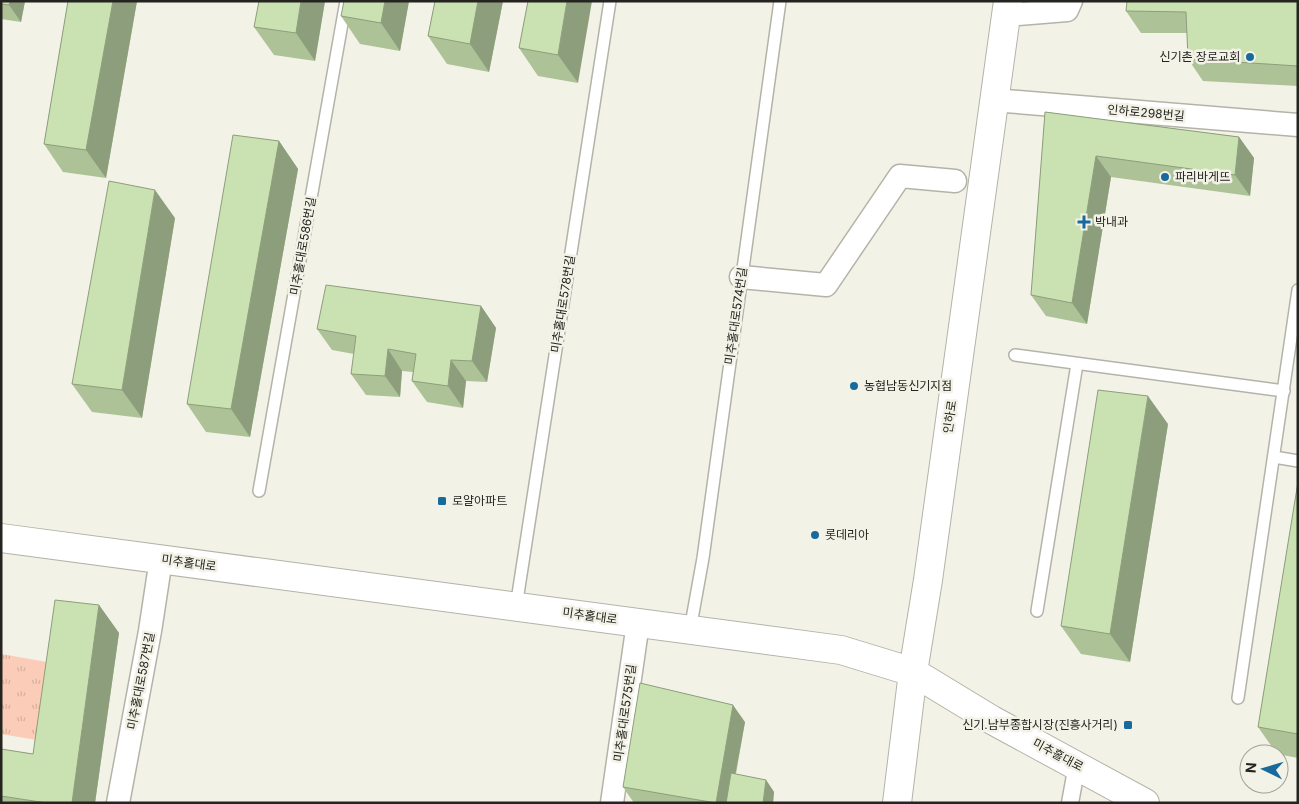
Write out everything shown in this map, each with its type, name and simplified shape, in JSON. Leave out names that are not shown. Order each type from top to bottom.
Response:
[{"type":"main road","name":"인하로","points":[[897,803],[913,672],[1007,8]]},
{"type":"main road","name":"미추홀대로","points":[[1,538],[841,650],[913,672],[992,720],[1145,803]]},
{"type":"street","points":[[1007,8],[1067,10],[1072,1]]},
{"type":"street","name":"인하로298번길","points":[[993,103],[1005,101],[1298,125]]},
{"type":"street","points":[[741,277],[826,285],[900,176],[955,181]]},
{"type":"street","name":"미추홀대로587번길","points":[[118,803],[161,559]]},
{"type":"street","name":"미추홀대로575번길","points":[[612,803],[638,623]]},
{"type":"street","points":[[1070,803],[1077,765]]},
{"type":"lane","name":"미추홀대로586번길","points":[[259,491],[346,1]]},
{"type":"lane","name":"미추홀대로578번길","points":[[516,606],[610,1]]},
{"type":"lane","name":"미추홀대로574번길","points":[[690,630],[703,558],[780,1]]},
{"type":"lane","points":[[1238,698],[1298,290]]},
{"type":"lane","points":[[1015,356],[1284,391]]},
{"type":"lane","points":[[1036,611],[1076,364]]},
{"type":"lane","points":[[1274,457],[1298,461]]},
{"type":"green space","points":[[1,654],[70,666],[54,743],[1,734]]},
{"type":"building","points":[[1,1],[10,1],[9,5],[1,4]]},
{"type":"building","points":[[68,1],[113,1],[86,150],[44,144]]},
{"type":"building","points":[[259,1],[301,1],[296,33],[254,27]]},
{"type":"building","points":[[344,1],[385,1],[381,23],[341,16]]},
{"type":"building","points":[[435,1],[478,1],[470,44],[428,36]]},
{"type":"building","points":[[528,1],[567,1],[558,55],[519,48]]},
{"type":"building","name":"신기촌 장로교회","points":[[1127,1],[1298,1],[1298,66],[1188,59],[1186,12],[1126,11]]},
{"type":"building","points":[[1045,112],[1239,137],[1235,175],[1096,156],[1072,303],[1031,295]]},
{"type":"building","points":[[233,135],[279,141],[231,409],[187,404]]},
{"type":"building","points":[[109,181],[155,190],[122,390],[72,384]]},
{"type":"building","points":[[326,285],[481,306],[472,361],[451,360],[448,386],[412,381],[416,354],[388,349],[385,376],[351,374],[356,336],[317,329]]},
{"type":"building","points":[[1098,390],[1148,396],[1110,634],[1061,626]]},
{"type":"building","points":[[1298,482],[1298,734],[1258,727]]},
{"type":"building","points":[[55,600],[99,605],[72,803],[47,803],[1,796],[1,749],[33,754]]},
{"type":"building","points":[[640,683],[733,705],[716,803],[623,787]]},
{"type":"building","points":[[731,773],[766,780],[763,803],[726,803]]},
{"type":"place","name":"신기촌 장로교회","points":[[1250,57]]},
{"type":"place","name":"파리바게뜨","points":[[1165,177]]},
{"type":"place","name":"박내과","points":[[1084,222]]},
{"type":"place","name":"농협남동신기지점","points":[[854,386]]},
{"type":"place","name":"로얄아파트","points":[[442,501]]},
{"type":"place","name":"롯데리아","points":[[815,535]]},
{"type":"place","name":"신기.남부종합시장(진흥사거리)","points":[[1128,725]]}]
